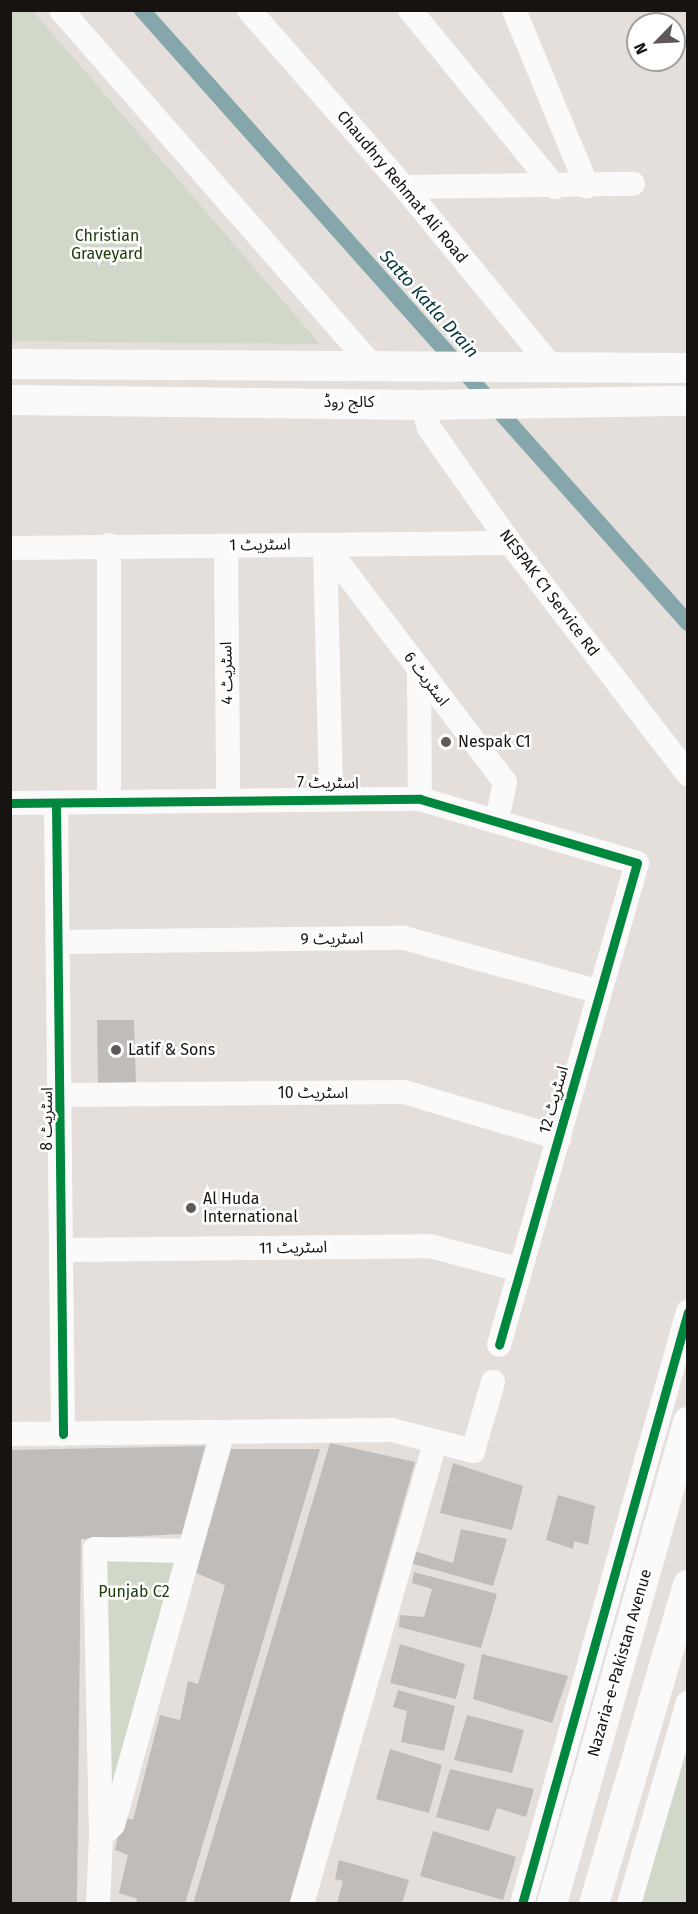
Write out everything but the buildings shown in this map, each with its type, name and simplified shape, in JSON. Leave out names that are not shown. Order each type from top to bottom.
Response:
[{"type":"main road","points":[[10,364],[543,365],[687,368]]},
{"type":"main road","name":"کالج روڈ","points":[[10,400],[383,402],[423,411],[559,404],[687,401]]},
{"type":"main road","name":"Nazaria-e-Pakistan Avenue","points":[[552,1904],[687,1422]]},
{"type":"main road","points":[[594,1904],[687,1585]]},
{"type":"main road","points":[[565,1904],[579,1855],[571,1836]]},
{"type":"main road","points":[[582,1904],[597,1855],[614,1837]]},
{"type":"street","points":[[61,10],[373,366]]},
{"type":"street","name":"Chaudhry Rehmat Ali Road","points":[[249,10],[404,187],[543,365]]},
{"type":"street","points":[[410,10],[555,187]]},
{"type":"street","points":[[514,10],[587,186]]},
{"type":"street","points":[[404,187],[555,187],[633,184]]},
{"type":"street","name":"NESPAK C1 Service Rd","points":[[423,411],[510,543],[687,774]]},
{"type":"street","name":"اسٹریٹ 1","points":[[10,548],[109,545],[510,543]]},
{"type":"street","points":[[109,545],[109,802]]},
{"type":"street","points":[[325,545],[331,798]]},
{"type":"street","name":"اسٹریٹ 6","points":[[325,545],[505,782],[497,820]]},
{"type":"street","name":"اسٹریٹ 4","points":[[226,546],[228,800]]},
{"type":"street","points":[[419,669],[420,799]]},
{"type":"street","name":"اسٹریٹ 7","points":[[10,803],[331,798],[420,799],[637,863]]},
{"type":"street","name":"اسٹریٹ 8","points":[[56,804],[57,942],[62,1095],[63,1434]]},
{"type":"street","name":"اسٹریٹ 12","points":[[499,1345],[637,863]]},
{"type":"street","name":"اسٹریٹ 9","points":[[57,942],[404,938],[600,992]]},
{"type":"street","name":"اسٹریٹ 10","points":[[62,1095],[404,1092],[559,1138]]},
{"type":"street","name":"اسٹریٹ 11","points":[[62,1250],[430,1246],[520,1270]]},
{"type":"street","points":[[522,1904],[687,1312]]},
{"type":"street","points":[[10,1434],[392,1430],[473,1451],[493,1382]]},
{"type":"street","points":[[100,1836],[112,1825],[223,1432]]},
{"type":"street","points":[[302,1904],[435,1442]]},
{"type":"street","points":[[99,1904],[95,1549],[188,1551]]},
{"type":"street","points":[[629,1904],[687,1702]]},
{"type":"green space","name":"Christian Graveyard","points":[[11,10],[33,11],[320,344],[11,341]]},
{"type":"green space","name":"Punjab C2","points":[[101,1560],[176,1560],[105,1809]]},
{"type":"green space","points":[[687,1736],[687,1903],[639,1903]]},
{"type":"waterway","name":"Satto Katla Drain","points":[[142,10],[688,623]]},
{"type":"cycle path","points":[[10,803],[420,799],[637,863],[499,1345]]},
{"type":"cycle path","points":[[56,804],[63,1434]]},
{"type":"cycle path","points":[[522,1904],[688,1312]]},
{"type":"place","name":"Nespak C1","points":[[446,742]]},
{"type":"place","name":"Latif & Sons","points":[[116,1050]]},
{"type":"place","name":"Al Huda International","points":[[191,1208]]}]
